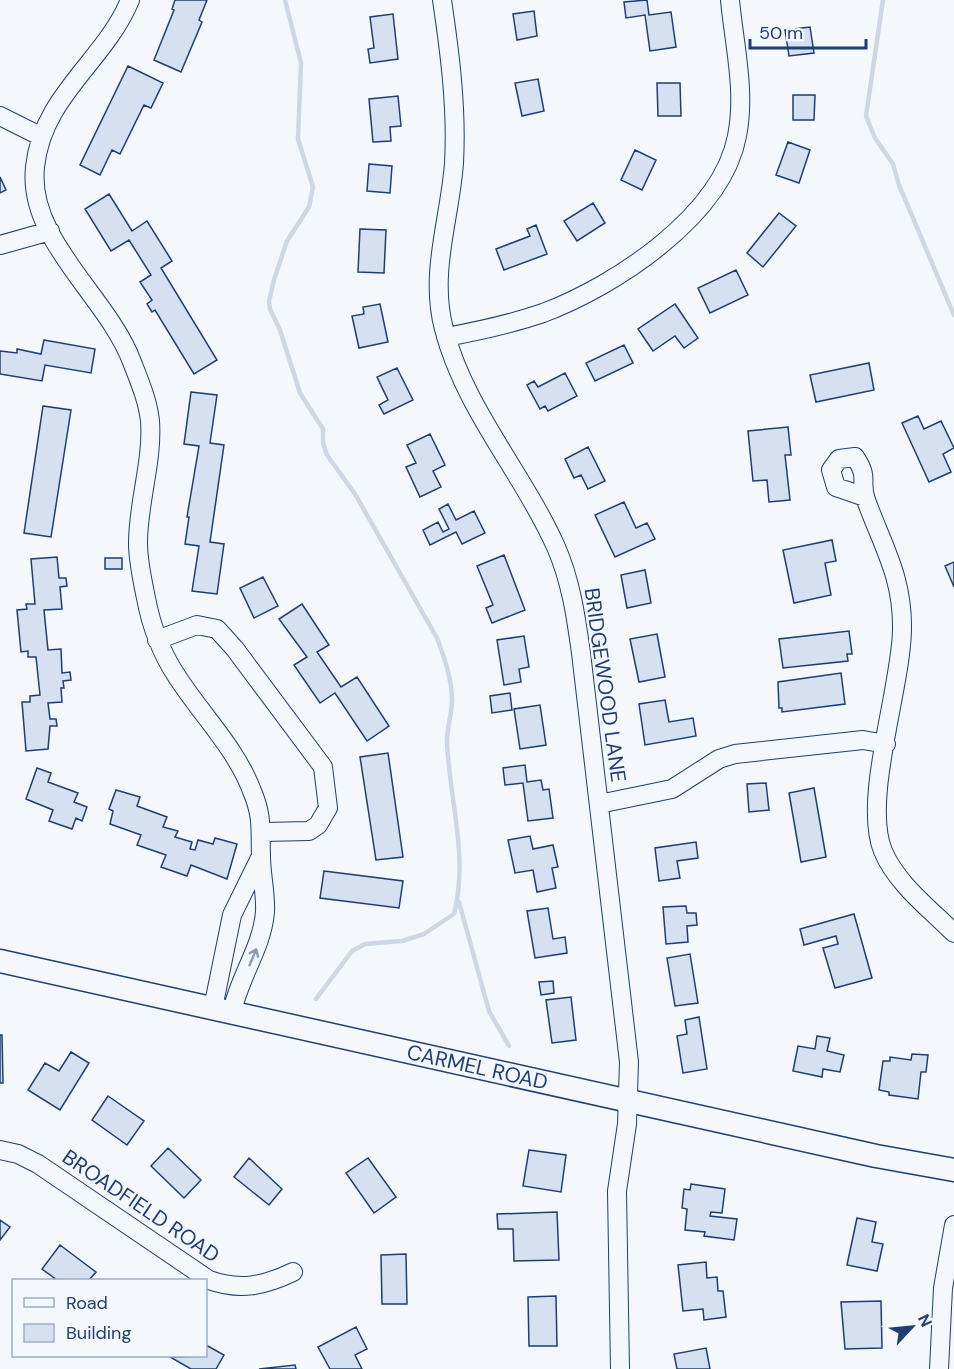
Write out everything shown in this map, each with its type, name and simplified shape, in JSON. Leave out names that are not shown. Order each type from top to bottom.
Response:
[{"type":"main road","name":"CARMEL ROAD","points":[[0,961],[876,1156],[954,1170]]},
{"type":"street","points":[[130,0],[116,28],[60,100],[40,136],[34,192],[50,231],[115,326],[132,361],[150,420],[138,541],[147,602],[157,640],[174,673],[234,757],[251,788],[263,832],[261,856],[265,891],[262,930],[236,996],[223,1010]]},
{"type":"street","name":"BRIDGEWOOD LANE","points":[[442,0],[454,97],[455,131],[453,165],[437,278],[439,305],[446,337],[462,377],[545,527],[564,569],[575,606],[629,1062],[629,1100],[617,1191],[620,1369]]},
{"type":"street","points":[[446,337],[516,321],[571,301],[634,263],[685,225],[704,205],[715,190],[732,156],[741,109],[730,0]]},
{"type":"street","points":[[0,116],[40,136]]},
{"type":"street","points":[[0,245],[50,231]]},
{"type":"street","points":[[865,497],[881,533],[900,594],[901,650],[876,818],[883,851],[898,876],[954,933]]},
{"type":"street","points":[[157,640],[197,626],[217,629],[235,649],[323,767],[328,808],[318,825],[309,831],[263,832]]},
{"type":"street","points":[[599,804],[672,789],[719,759],[735,754],[862,740],[886,744]]},
{"type":"street","points":[[223,1010],[232,915],[261,856]]},
{"type":"street","name":"BROADFIELD ROAD","points":[[0,1150],[18,1154],[38,1164],[207,1279]]},
{"type":"street","points":[[939,1369],[943,1288],[954,1225]]},
{"type":"street","name":"BROADFIELD ROAD","points":[[207,1279],[235,1287],[249,1287],[270,1283],[293,1272]]},
{"type":"building","points":[[175,0],[207,0],[199,20],[202,22],[181,72],[154,60],[174,10],[172,9]]},
{"type":"building","points":[[647,0],[649,15],[671,12],[676,47],[650,51],[645,15],[626,18],[624,2]]},
{"type":"building","points":[[534,11],[537,36],[517,40],[513,14]]},
{"type":"building","points":[[393,14],[398,59],[370,63],[368,49],[374,48],[370,17]]},
{"type":"building","points":[[810,27],[814,53],[789,56],[785,30]]},
{"type":"building","points":[[128,66],[163,83],[151,108],[144,105],[120,154],[112,150],[100,175],[80,165]]},
{"type":"building","points":[[538,79],[544,111],[522,116],[515,83]]},
{"type":"building","points":[[657,83],[680,83],[681,116],[658,116]]},
{"type":"building","points":[[793,95],[815,95],[814,120],[793,120]]},
{"type":"building","points":[[398,96],[401,126],[390,127],[391,141],[373,142],[369,99]]},
{"type":"building","points":[[788,142],[810,150],[799,183],[776,175]]},
{"type":"building","points":[[635,150],[656,160],[642,190],[621,180]]},
{"type":"building","points":[[369,164],[392,166],[390,193],[367,191]]},
{"type":"building","points":[[0,177],[6,190],[0,193]]},
{"type":"building","points":[[109,194],[132,231],[147,221],[172,261],[161,268],[217,360],[194,374],[155,310],[152,312],[147,304],[152,300],[140,282],[151,275],[129,240],[111,251],[85,209]]},
{"type":"building","points":[[593,203],[605,223],[577,241],[564,221]]},
{"type":"building","points":[[779,213],[796,226],[763,267],[747,253]]},
{"type":"building","points":[[536,225],[547,254],[504,270],[496,249],[530,236],[527,229]]},
{"type":"building","points":[[360,229],[386,230],[384,273],[358,272]]},
{"type":"building","points":[[736,270],[748,295],[710,313],[698,288]]},
{"type":"building","points":[[380,304],[388,342],[359,348],[352,316],[364,314],[363,307]]},
{"type":"building","points":[[675,304],[698,338],[684,348],[675,336],[653,351],[638,329]]},
{"type":"building","points":[[44,340],[95,349],[91,373],[45,365],[42,381],[0,374],[0,351],[17,353],[17,349],[41,354]]},
{"type":"building","points":[[624,345],[633,363],[595,381],[586,363]]},
{"type":"building","points":[[869,363],[874,390],[816,402],[810,375]]},
{"type":"building","points":[[397,368],[413,400],[384,414],[379,405],[388,400],[377,377]]},
{"type":"building","points":[[565,373],[577,396],[548,411],[545,406],[540,409],[527,385],[534,381],[538,387]]},
{"type":"building","points":[[191,392],[217,395],[210,443],[224,445],[210,542],[224,544],[217,594],[192,591],[199,546],[185,544],[189,517],[187,517],[199,446],[184,444]]},
{"type":"building","points":[[43,406],[71,410],[51,537],[24,533]]},
{"type":"building","points":[[918,416],[924,429],[941,421],[954,448],[943,454],[951,472],[929,482],[902,423]]},
{"type":"building","points":[[788,427],[791,455],[785,455],[790,500],[769,502],[767,480],[753,481],[748,431]]},
{"type":"building","points":[[430,434],[445,465],[433,471],[441,487],[420,497],[406,467],[416,463],[407,445]]},
{"type":"building","points":[[588,447],[605,481],[588,489],[581,475],[574,478],[565,459]]},
{"type":"building","points":[[624,502],[636,528],[647,523],[655,539],[615,557],[595,515]]},
{"type":"building","points":[[448,504],[456,520],[474,511],[485,533],[462,544],[456,532],[430,545],[423,530],[438,522],[443,532],[449,529],[439,509]]},
{"type":"building","points":[[832,540],[836,561],[825,563],[831,595],[794,603],[783,550]]},
{"type":"building","points":[[504,555],[525,610],[492,623],[486,608],[493,605],[477,566]]},
{"type":"building","points":[[57,557],[59,578],[66,578],[67,586],[60,587],[62,609],[44,610],[48,650],[61,649],[62,673],[70,672],[71,680],[63,681],[62,702],[48,703],[50,719],[56,719],[57,726],[50,726],[48,749],[26,751],[22,702],[30,702],[30,696],[40,695],[36,657],[28,657],[28,651],[21,652],[17,610],[27,609],[26,604],[35,604],[31,559]]},
{"type":"building","points":[[105,558],[122,558],[122,569],[105,569]]},
{"type":"building","points":[[954,562],[954,587],[945,566]]},
{"type":"building","points":[[645,570],[651,603],[627,608],[621,575]]},
{"type":"building","points":[[263,577],[278,606],[254,618],[240,588]]},
{"type":"building","points":[[302,604],[329,645],[317,652],[341,687],[357,677],[389,726],[367,741],[335,693],[320,703],[294,665],[307,657],[279,619]]},
{"type":"building","points":[[849,631],[852,654],[847,654],[848,661],[783,668],[779,639]]},
{"type":"building","points":[[657,634],[665,677],[639,682],[630,639]]},
{"type":"building","points":[[524,636],[529,667],[519,669],[521,682],[504,685],[497,640]]},
{"type":"building","points":[[841,673],[845,704],[782,712],[782,708],[779,708],[778,682]]},
{"type":"building","points":[[510,693],[512,710],[492,713],[490,696]]},
{"type":"building","points":[[665,700],[669,722],[693,718],[696,736],[645,745],[639,704]]},
{"type":"building","points":[[540,705],[546,745],[520,749],[514,709]]},
{"type":"building","points":[[388,753],[403,857],[376,860],[360,757]]},
{"type":"building","points":[[525,765],[527,782],[541,780],[543,790],[549,789],[553,818],[528,821],[523,783],[505,785],[503,768]]},
{"type":"building","points":[[37,768],[51,773],[48,782],[78,793],[74,802],[87,807],[82,821],[76,818],[72,829],[49,821],[53,810],[26,799]]},
{"type":"building","points":[[766,783],[769,810],[749,812],[747,784]]},
{"type":"building","points":[[814,788],[826,857],[801,862],[789,793]]},
{"type":"building","points":[[116,790],[140,797],[137,806],[167,817],[163,827],[178,831],[175,837],[192,842],[190,849],[195,850],[198,840],[213,844],[215,838],[237,844],[227,879],[191,865],[187,876],[161,867],[166,855],[137,845],[141,835],[110,824],[113,811],[109,809]]},
{"type":"building","points":[[530,836],[533,849],[553,845],[558,867],[552,868],[556,888],[537,892],[533,870],[515,873],[508,840]]},
{"type":"building","points":[[696,842],[698,858],[677,861],[680,878],[659,881],[655,848]]},
{"type":"building","points":[[324,871],[403,881],[399,908],[320,898]]},
{"type":"building","points":[[686,906],[687,913],[696,913],[697,925],[687,926],[688,942],[666,944],[663,907]]},
{"type":"building","points":[[548,908],[553,939],[565,937],[567,953],[535,958],[527,911]]},
{"type":"building","points":[[854,914],[872,978],[835,988],[823,948],[838,944],[836,936],[804,945],[800,929]]},
{"type":"building","points":[[690,954],[698,1003],[675,1006],[667,958]]},
{"type":"building","points":[[553,981],[554,993],[541,995],[539,982]]},
{"type":"building","points":[[571,997],[576,1040],[552,1043],[546,1000]]},
{"type":"building","points":[[699,1017],[707,1069],[683,1073],[677,1036],[687,1034],[685,1020]]},
{"type":"building","points":[[0,1035],[2,1035],[3,1083],[0,1083]]},
{"type":"building","points":[[817,1036],[830,1038],[827,1051],[844,1055],[840,1072],[823,1069],[822,1077],[793,1071],[798,1046],[815,1049]]},
{"type":"building","points":[[71,1052],[89,1063],[60,1110],[28,1090],[45,1063],[59,1071]]},
{"type":"building","points":[[912,1054],[928,1055],[926,1072],[921,1072],[918,1099],[889,1095],[889,1092],[879,1090],[883,1061],[890,1061],[890,1057],[911,1060]]},
{"type":"building","points":[[108,1096],[144,1121],[127,1145],[92,1120]]},
{"type":"building","points":[[168,1148],[201,1180],[184,1198],[151,1166]]},
{"type":"building","points":[[529,1150],[566,1155],[561,1192],[523,1186]]},
{"type":"building","points":[[249,1158],[282,1189],[269,1205],[234,1177]]},
{"type":"building","points":[[368,1158],[396,1197],[374,1213],[346,1173]]},
{"type":"building","points":[[691,1184],[725,1189],[722,1213],[711,1212],[710,1216],[737,1219],[734,1240],[704,1236],[705,1232],[685,1230],[687,1209],[682,1208],[684,1189],[690,1190]]},
{"type":"building","points":[[557,1212],[559,1260],[514,1261],[513,1229],[498,1229],[497,1214]]},
{"type":"building","points":[[857,1218],[876,1222],[872,1242],[883,1244],[877,1271],[847,1265]]},
{"type":"building","points":[[0,1220],[10,1227],[0,1240]]},
{"type":"building","points":[[60,1245],[96,1272],[90,1279],[56,1279],[42,1269]]},
{"type":"building","points":[[406,1254],[407,1304],[382,1304],[381,1255]]},
{"type":"building","points":[[706,1262],[707,1278],[717,1277],[718,1291],[723,1291],[726,1317],[704,1320],[703,1309],[683,1311],[678,1265]]},
{"type":"building","points":[[556,1296],[557,1346],[529,1346],[528,1297]]},
{"type":"building","points":[[881,1301],[882,1348],[845,1349],[841,1302]]},
{"type":"building","points":[[356,1327],[367,1349],[355,1355],[362,1369],[330,1369],[318,1347]]},
{"type":"building","points":[[207,1346],[224,1355],[216,1369],[191,1369],[170,1357],[207,1357]]},
{"type":"building","points":[[706,1348],[710,1369],[677,1369],[674,1354]]},
{"type":"building","points":[[295,1365],[296,1369],[259,1369]]},
{"type":"waterway","points":[[285,0],[301,63],[298,139],[313,187],[309,207],[287,241],[274,280],[269,301],[270,309],[280,330],[300,393],[323,429],[323,443],[327,455],[355,494],[437,638],[452,692],[447,741],[460,871],[454,914],[424,934],[402,941],[365,944],[352,951],[316,999]]},
{"type":"waterway","points":[[883,0],[866,116],[875,138],[893,164],[899,185],[954,315]]},
{"type":"waterway","points":[[459,902],[489,1011],[509,1046]]}]
